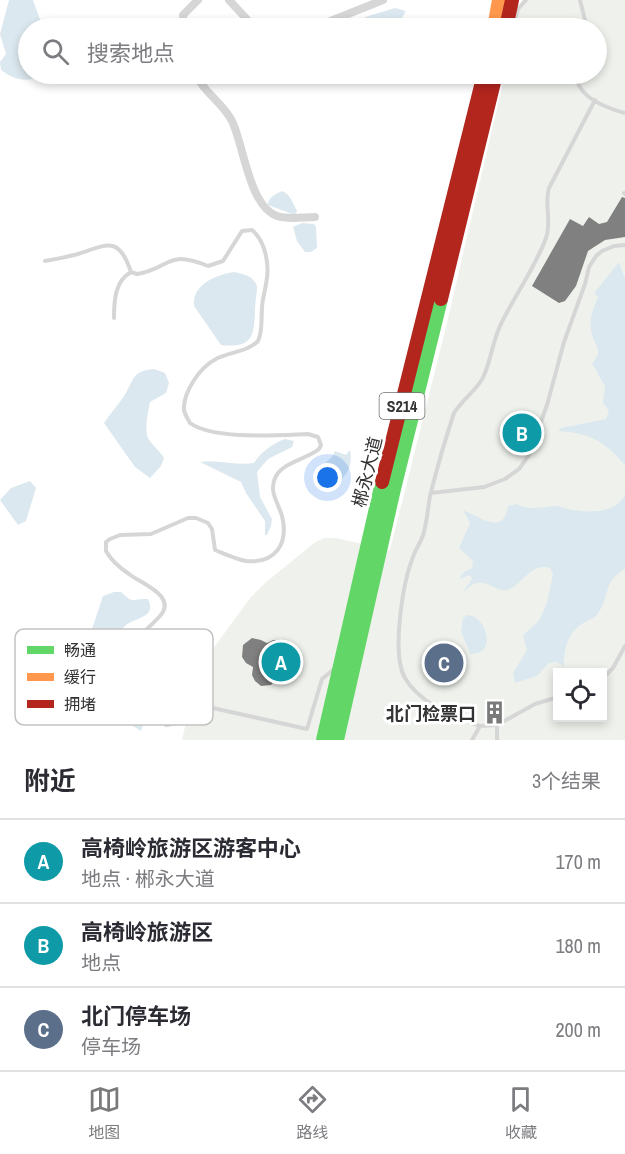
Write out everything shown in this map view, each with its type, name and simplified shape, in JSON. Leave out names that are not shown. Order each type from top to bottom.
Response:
[{"type":"highway","points":[[496,18],[500,0]]},
{"type":"highway","points":[[508,18],[512,0]]},
{"type":"highway","name":"郴永大道","points":[[323,740],[381,488],[482,84]]},
{"type":"highway","name":"郴永大道","points":[[337,740],[394,489],[494,84]]},
{"type":"street","points":[[183,18],[183,15],[198,0]]},
{"type":"street","points":[[230,0],[246,18]]},
{"type":"street","points":[[338,18],[383,0]]},
{"type":"street","points":[[202,84],[226,110],[234,124],[248,173],[265,208],[279,217],[315,217]]},
{"type":"lane","points":[[516,18],[518,9],[526,0]]},
{"type":"lane","points":[[580,0],[584,18]]},
{"type":"lane","points":[[578,84],[595,100],[612,110],[625,113]]},
{"type":"lane","points":[[553,699],[535,704],[497,725],[480,726],[427,701],[410,685],[400,665],[397,640],[412,558],[425,529],[431,493],[454,412],[461,401],[481,382],[485,374],[500,325],[547,236],[549,219],[546,196],[549,188],[595,100]]},
{"type":"lane","points":[[114,318],[114,302],[120,281],[131,272],[141,273],[172,259],[181,258],[208,266],[215,265],[223,261],[242,231],[247,230],[256,234],[261,239],[264,248],[267,281],[261,306],[262,326],[258,341],[250,348],[213,361],[203,370],[188,393],[185,403],[186,415],[190,423],[204,429],[246,435],[308,434],[318,437],[321,445],[315,452],[279,472],[274,479],[273,495],[284,525],[282,544],[273,556],[248,561],[215,550],[212,529],[202,519],[196,518],[189,518],[152,534],[120,535],[106,542],[106,551],[129,575],[160,594],[164,603],[161,615],[145,629]]},
{"type":"lane","points":[[45,261],[111,245],[126,255],[131,272]]},
{"type":"lane","points":[[431,493],[484,487],[505,479],[519,469],[529,455],[547,405],[564,342],[589,267],[602,251],[614,246],[625,245]]},
{"type":"lane","points":[[607,675],[625,646]]},
{"type":"lane","points":[[213,708],[307,729],[322,679],[329,672],[341,668]]},
{"type":"lane","points":[[497,725],[497,740]]},
{"type":"lane","points":[[472,740],[480,726]]},
{"type":"shaded area","points":[[9,0],[33,0],[39,18],[18,18],[18,78],[1,70],[0,62],[6,54],[0,34]]},
{"type":"shaded area","points":[[522,0],[625,0],[625,740],[182,740],[185,725],[213,725],[213,649],[251,597],[265,583],[314,543],[324,538],[336,538],[390,550],[446,327],[503,84],[607,84],[607,18],[518,18]]},
{"type":"shaded area","points":[[395,8],[406,11],[402,18],[365,17]]},
{"type":"shaded area","points":[[282,191],[293,202],[297,211],[295,215],[268,205],[271,198]]},
{"type":"shaded area","points":[[302,223],[314,224],[316,227],[317,248],[311,252],[305,252],[297,241],[293,227]]},
{"type":"shaded area","points":[[619,262],[625,279],[625,465],[596,440],[588,436],[558,431],[561,428],[606,419],[609,410],[603,403],[605,385],[592,364],[596,359],[598,348],[592,334],[591,320],[598,297],[594,293]]},
{"type":"shaded area","points":[[234,272],[251,278],[257,286],[254,328],[245,343],[231,346],[221,345],[194,306],[194,298],[201,286],[213,278]]},
{"type":"shaded area","points":[[154,369],[165,373],[169,383],[166,393],[150,402],[147,434],[149,440],[164,458],[161,466],[150,478],[135,467],[104,423],[124,396],[134,377],[141,372]]},
{"type":"shaded area","points":[[285,439],[294,441],[292,447],[268,459],[257,472],[260,497],[272,519],[271,526],[265,535],[265,521],[241,482],[200,462],[254,463],[267,449]]},
{"type":"shaded area","points":[[350,450],[351,462],[347,472],[330,489],[323,465],[335,451],[346,455]]},
{"type":"shaded area","points":[[30,481],[36,488],[26,521],[18,525],[0,500],[11,488]]},
{"type":"shaded area","points":[[625,495],[625,569],[613,579],[597,614],[579,626],[571,635],[566,646],[564,666],[556,662],[549,663],[537,676],[515,683],[513,673],[527,650],[523,635],[539,621],[547,603],[553,574],[550,568],[538,568],[510,589],[501,590],[479,583],[472,585],[462,593],[472,579],[470,575],[459,579],[464,572],[472,568],[473,561],[459,548],[470,523],[463,510],[484,520],[497,523],[502,520],[508,506],[517,504],[531,508],[557,506],[571,510],[595,511],[615,505]]},
{"type":"shaded area","points":[[121,592],[131,600],[148,599],[150,610],[123,629],[92,629],[103,596]]},
{"type":"shaded area","points":[[468,615],[481,622],[487,636],[484,649],[478,653],[470,654],[461,631],[463,618]]},
{"type":"shaded area","points":[[131,725],[143,725],[141,731]]},
{"type":"building","points":[[622,197],[625,198],[625,237],[605,240],[588,251],[576,286],[565,301],[559,303],[532,286],[570,219],[583,226],[589,217],[599,224],[607,222]]},
{"type":"building","points":[[252,638],[267,643],[282,640],[291,648],[291,660],[285,667],[278,669],[278,677],[271,685],[261,686],[255,681],[252,675],[253,667],[242,657],[243,645]]},
{"type":"traffic: fast","points":[[337,740],[394,489],[441,299]]},
{"type":"traffic: fast","points":[[323,740],[382,482]]},
{"type":"traffic: slow","points":[[496,18],[499,0]]},
{"type":"traffic: jam","points":[[508,18],[512,0]]},
{"type":"traffic: jam","points":[[382,482],[482,84]]},
{"type":"traffic: jam","points":[[441,299],[494,84]]},
{"type":"place","name":"高椅岭旅游区","points":[[522,433]]},
{"type":"place","name":"高椅岭旅游区游客中心","points":[[281,662]]},
{"type":"place","name":"北门停车场","points":[[444,663]]},
{"type":"place","name":"北门检票口","points":[[494,713]]}]
